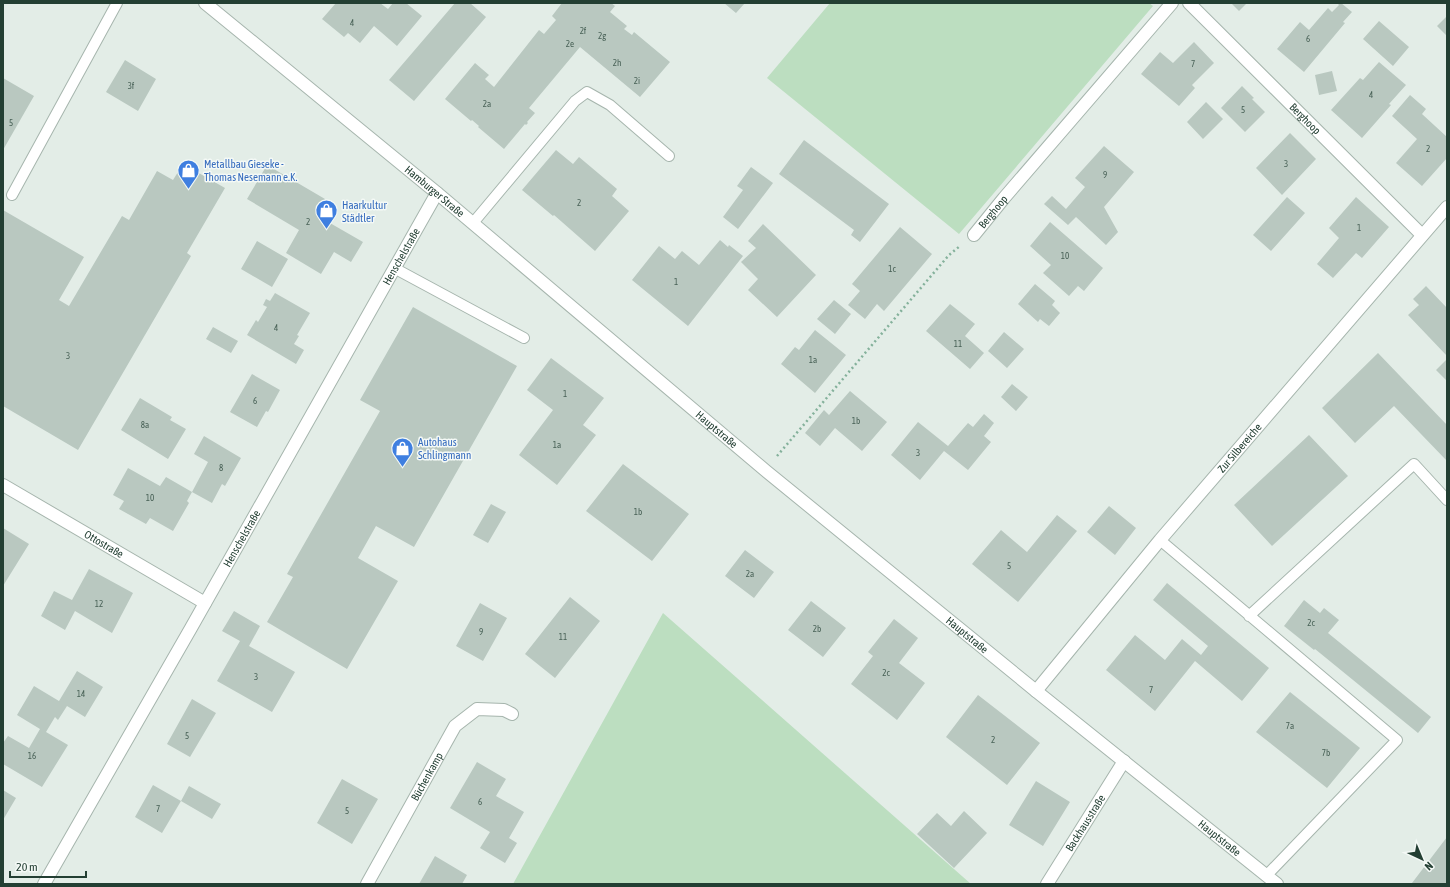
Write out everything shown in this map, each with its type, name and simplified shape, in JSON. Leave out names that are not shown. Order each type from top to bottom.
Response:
[{"type":"street","name":"Hamburger Straße","points":[[204,3],[437,193],[661,383]]},
{"type":"street","name":"Berghoop","points":[[1189,3],[1422,236]]},
{"type":"street","name":"Berghoop","points":[[974,235],[1169,4]]},
{"type":"street","name":"Henschelstraße","points":[[44,884],[437,193]]},
{"type":"street","name":"Zur Silbereiche","points":[[1036,691],[1160,540],[1447,207]]},
{"type":"street","name":"Hauptstraße","points":[[661,383],[765,470],[1124,761],[1264,880],[1277,884]]},
{"type":"street","name":"Ottostraße","points":[[3,484],[205,603]]},
{"type":"street","name":"Büchenkamp","points":[[367,884],[455,726],[477,709],[504,710],[512,714]]},
{"type":"street","name":"Backhausstraße","points":[[1047,884],[1124,761]]},
{"type":"lane","points":[[12,195],[117,3]]},
{"type":"lane","points":[[473,223],[575,101],[587,92],[610,104],[669,156]]},
{"type":"lane","points":[[394,268],[524,338]]},
{"type":"lane","points":[[1249,616],[1414,464],[1447,500]]},
{"type":"lane","points":[[1160,540],[1397,740],[1264,880]]},
{"type":"path","points":[[765,470],[949,254],[974,235]]},
{"type":"green space","points":[[830,3],[1149,3],[1153,6],[959,234],[767,78]]},
{"type":"green space","points":[[663,613],[971,884],[513,884]]},
{"type":"building","points":[[336,3],[380,3],[388,9],[393,3],[406,3],[422,16],[397,46],[374,26],[360,43],[348,33],[344,37],[322,19]]},
{"type":"building","points":[[455,3],[470,3],[486,17],[414,101],[389,80]]},
{"type":"building","points":[[562,3],[611,3],[615,6],[610,12],[627,26],[624,29],[632,35],[634,32],[670,62],[640,97],[580,47],[529,108],[535,113],[527,122],[528,123],[526,125],[525,124],[504,149],[472,120],[471,121],[445,99],[475,63],[489,75],[485,79],[494,87],[539,30],[544,34],[556,20],[552,16]]},
{"type":"building","points":[[724,3],[745,3],[736,13]]},
{"type":"building","points":[[1231,3],[1247,3],[1239,11]]},
{"type":"building","points":[[1337,3],[1341,3],[1352,12],[1343,22],[1345,23],[1304,72],[1277,49],[1300,22],[1309,30],[1328,8],[1332,12],[1339,5]]},
{"type":"building","points":[[1447,16],[1447,36],[1437,26]]},
{"type":"building","points":[[1379,21],[1409,47],[1393,66],[1363,39]]},
{"type":"building","points":[[1194,42],[1214,63],[1192,85],[1195,88],[1179,106],[1141,74],[1160,52],[1173,63]]},
{"type":"building","points":[[125,60],[156,79],[138,111],[106,92]]},
{"type":"building","points":[[1379,62],[1406,85],[1389,104],[1391,105],[1362,138],[1331,110],[1360,78],[1363,80]]},
{"type":"building","points":[[1332,71],[1337,91],[1319,95],[1315,75]]},
{"type":"building","points":[[3,78],[34,96],[3,150]]},
{"type":"building","points":[[1242,86],[1265,112],[1245,132],[1221,108]]},
{"type":"building","points":[[1410,95],[1426,109],[1422,114],[1447,137],[1447,158],[1422,186],[1396,163],[1417,139],[1392,116]]},
{"type":"building","points":[[1206,102],[1223,119],[1203,139],[1187,122]]},
{"type":"building","points":[[1290,133],[1316,159],[1282,195],[1256,168]]},
{"type":"building","points":[[804,140],[889,204],[860,242],[851,235],[854,230],[779,174]]},
{"type":"building","points":[[1104,146],[1134,172],[1104,207],[1118,232],[1106,245],[1076,217],[1068,225],[1044,204],[1052,196],[1066,209],[1085,187],[1075,178]]},
{"type":"building","points":[[556,150],[573,164],[579,157],[617,189],[612,196],[629,211],[595,251],[554,215],[553,216],[522,190]]},
{"type":"building","points":[[183,164],[225,188],[187,253],[191,256],[78,450],[3,406],[3,210],[84,257],[59,300],[69,306],[122,216],[129,220],[157,171],[173,180]]},
{"type":"building","points":[[267,165],[325,199],[316,215],[363,242],[351,262],[334,252],[321,274],[286,253],[299,230],[247,199]]},
{"type":"building","points":[[751,167],[773,183],[738,229],[723,217],[743,190],[737,186]]},
{"type":"building","points":[[1287,197],[1305,213],[1271,251],[1253,235]]},
{"type":"building","points":[[1356,197],[1389,227],[1362,258],[1356,253],[1333,278],[1317,264],[1339,238],[1329,228]]},
{"type":"building","points":[[1050,222],[1103,268],[1084,291],[1078,286],[1069,296],[1043,273],[1051,265],[1030,246]]},
{"type":"building","points":[[763,224],[816,275],[777,317],[748,290],[758,279],[741,262],[756,248],[748,241]]},
{"type":"building","points":[[900,227],[932,254],[884,311],[877,304],[865,319],[848,305],[860,291],[852,284]]},
{"type":"building","points":[[720,240],[743,256],[688,326],[632,280],[659,246],[675,259],[682,251],[699,265]]},
{"type":"building","points":[[257,241],[288,259],[272,287],[241,269]]},
{"type":"building","points":[[1035,284],[1055,301],[1052,305],[1060,313],[1049,326],[1040,319],[1038,322],[1018,304]]},
{"type":"building","points":[[1426,286],[1447,308],[1447,356],[1408,315],[1419,305],[1413,299]]},
{"type":"building","points":[[275,293],[310,313],[297,335],[299,336],[294,344],[304,350],[296,364],[247,335],[256,320],[258,322],[267,307],[263,305],[266,299],[270,301]]},
{"type":"building","points":[[834,300],[851,314],[835,334],[817,319]]},
{"type":"building","points":[[950,304],[975,324],[965,336],[984,353],[970,369],[926,331]]},
{"type":"building","name":"Autohaus Schlingmann","points":[[413,307],[517,366],[414,547],[376,526],[358,558],[398,581],[347,669],[267,622],[293,577],[287,574],[380,411],[360,400]]},
{"type":"building","points":[[213,327],[238,341],[231,353],[206,339]]},
{"type":"building","points":[[815,330],[846,355],[815,393],[781,364],[795,347],[799,350]]},
{"type":"building","points":[[1004,332],[1024,349],[1007,368],[988,351]]},
{"type":"building","points":[[1378,353],[1447,425],[1447,461],[1394,406],[1355,443],[1322,408]]},
{"type":"building","points":[[551,358],[604,398],[583,425],[596,435],[557,485],[519,455],[553,410],[527,390]]},
{"type":"building","points":[[1447,359],[1447,381],[1436,370]]},
{"type":"building","points":[[252,374],[280,390],[268,412],[266,411],[257,427],[230,412]]},
{"type":"building","points":[[1012,384],[1028,397],[1016,411],[1001,397]]},
{"type":"building","points":[[850,391],[887,422],[862,451],[835,428],[820,446],[805,433],[824,410],[829,415]]},
{"type":"building","points":[[140,398],[172,417],[170,420],[186,429],[168,459],[121,430]]},
{"type":"building","points":[[984,414],[994,423],[984,436],[991,442],[968,470],[944,451],[920,480],[891,455],[918,422],[948,446],[968,423],[973,427]]},
{"type":"building","points":[[1309,435],[1348,476],[1272,546],[1234,505]]},
{"type":"building","points":[[204,436],[241,458],[225,486],[222,484],[212,503],[192,492],[208,462],[194,454]]},
{"type":"building","points":[[623,464],[689,514],[652,561],[586,511]]},
{"type":"building","points":[[128,468],[160,486],[166,477],[192,492],[187,501],[189,503],[173,531],[150,518],[146,524],[119,509],[124,501],[113,495]]},
{"type":"building","points":[[491,504],[506,512],[488,543],[473,535]]},
{"type":"building","points":[[1109,506],[1136,528],[1115,555],[1087,532]]},
{"type":"building","points":[[1057,515],[1077,531],[1018,602],[972,564],[1001,530],[1027,552]]},
{"type":"building","points":[[3,528],[29,544],[3,586]]},
{"type":"building","points":[[745,550],[774,572],[754,598],[725,576]]},
{"type":"building","points":[[89,569],[133,593],[112,633],[75,611],[65,630],[41,616],[54,591],[72,600]]},
{"type":"building","points":[[1167,583],[1269,668],[1242,701],[1195,661],[1155,711],[1106,670],[1135,635],[1165,660],[1182,639],[1201,655],[1208,646],[1153,600]]},
{"type":"building","points":[[570,597],[600,621],[555,678],[525,654]]},
{"type":"building","points":[[1304,600],[1320,613],[1324,608],[1339,620],[1328,633],[1431,717],[1418,733],[1315,649],[1314,650],[1284,626]]},
{"type":"building","points":[[811,601],[846,628],[823,657],[788,630]]},
{"type":"building","points":[[480,603],[507,618],[483,661],[456,646]]},
{"type":"building","points":[[234,611],[260,626],[249,646],[295,672],[272,712],[217,681],[240,641],[222,631]]},
{"type":"building","points":[[894,619],[918,638],[899,663],[925,683],[897,720],[851,684],[873,656],[868,652]]},
{"type":"building","points":[[77,671],[103,687],[85,717],[67,706],[58,720],[55,717],[46,732],[68,745],[42,787],[3,764],[3,743],[8,736],[29,748],[40,729],[17,715],[34,686],[59,701]]},
{"type":"building","points":[[1290,692],[1360,748],[1327,788],[1256,732]]},
{"type":"building","points":[[978,695],[1040,743],[1007,785],[946,737]]},
{"type":"building","points":[[192,699],[216,713],[190,757],[167,744]]},
{"type":"building","points":[[477,762],[506,779],[496,796],[524,812],[509,838],[517,843],[505,863],[480,848],[490,832],[450,808]]},
{"type":"building","points":[[342,779],[378,799],[352,844],[317,823]]},
{"type":"building","points":[[1036,781],[1070,802],[1043,846],[1009,825]]},
{"type":"building","points":[[153,785],[181,801],[162,833],[135,817]]},
{"type":"building","points":[[189,786],[221,804],[212,819],[181,801]]},
{"type":"building","points":[[3,790],[16,798],[3,820]]},
{"type":"building","points":[[964,811],[987,833],[954,868],[917,834],[937,813],[951,826]]},
{"type":"building","points":[[1447,837],[1447,884],[1412,883]]},
{"type":"building","points":[[435,856],[467,875],[462,884],[419,884]]},
{"type":"place","name":"Metallbau Gieseke - Thomas Nesemann e.K.","points":[[188,190]]},
{"type":"place","name":"Haarkultur Städtler","points":[[326,230]]},
{"type":"place","name":"Autohaus Schlingmann","points":[[403,468]]}]
